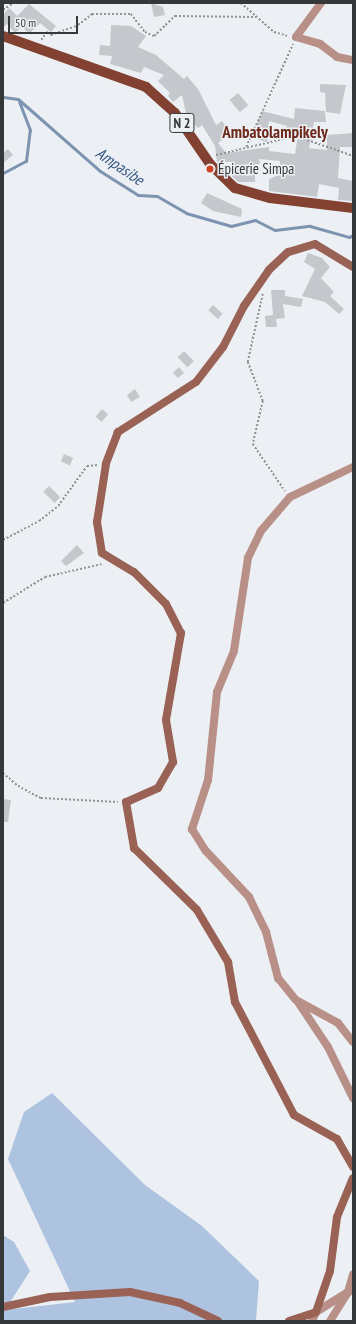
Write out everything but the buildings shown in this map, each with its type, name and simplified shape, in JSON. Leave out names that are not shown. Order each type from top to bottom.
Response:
[{"type":"main road","name":"N 2","points":[[3,36],[35,50],[124,76],[146,87],[175,113],[204,157],[223,179],[249,193],[353,208]]},
{"type":"street","points":[[321,3],[296,37],[320,44],[337,57],[353,60]]},
{"type":"street","points":[[353,267],[315,244],[288,252],[256,288],[223,347],[196,382],[118,432],[106,464],[97,522],[102,553],[134,572],[166,604],[181,633],[166,720],[173,762],[158,788],[126,802],[134,848],[197,910],[228,962],[235,1002],[294,1115],[337,1139],[353,1167]]},
{"type":"street","points":[[353,467],[290,497],[261,532],[248,558],[234,651],[217,692],[208,780],[192,829],[206,851],[249,897],[266,932],[278,978],[296,1000],[328,1047],[353,1098]]},
{"type":"street","points":[[296,1000],[338,1023],[353,1042]]},
{"type":"street","points":[[312,1321],[330,1271],[337,1217],[353,1178]]},
{"type":"street","points":[[330,1321],[351,1290],[353,1275]]},
{"type":"street","points":[[289,1321],[316,1312],[351,1290]]},
{"type":"street","points":[[3,1307],[50,1297],[130,1292],[180,1303],[218,1321]]},
{"type":"path","points":[[3,10],[13,3]]},
{"type":"path","points":[[36,3],[45,3]]},
{"type":"path","points":[[242,3],[274,32],[296,37],[246,147]]},
{"type":"path","points":[[35,50],[47,32],[51,35],[78,25],[92,14],[131,14],[145,32],[154,36],[175,16],[256,17]]},
{"type":"path","points":[[204,157],[296,136],[346,150],[353,156]]},
{"type":"path","points":[[264,289],[248,362],[263,400],[253,444],[290,497]]},
{"type":"path","points":[[3,540],[14,538],[58,506],[87,466],[106,464]]},
{"type":"path","points":[[3,603],[45,577],[114,560]]},
{"type":"path","points":[[3,773],[18,786],[41,798],[126,802]]},
{"type":"shaded area","points":[[52,1093],[145,1185],[202,1226],[259,1281],[256,1321],[3,1321],[3,1235],[14,1242],[30,1271],[5,1310],[75,1302],[8,1159],[24,1112]]},
{"type":"waterway","name":"Ampasibe","points":[[3,97],[18,99],[100,171],[138,195],[157,196],[186,213],[231,226],[255,220],[275,230],[310,226],[349,237],[353,235]]},
{"type":"waterway","points":[[3,173],[26,161],[30,130],[19,102]]},
{"type":"place","name":"Épicerie Simpa","points":[[210,169]]},
{"type":"district","name":"Ambatolampikely","points":[[275,133]]}]
